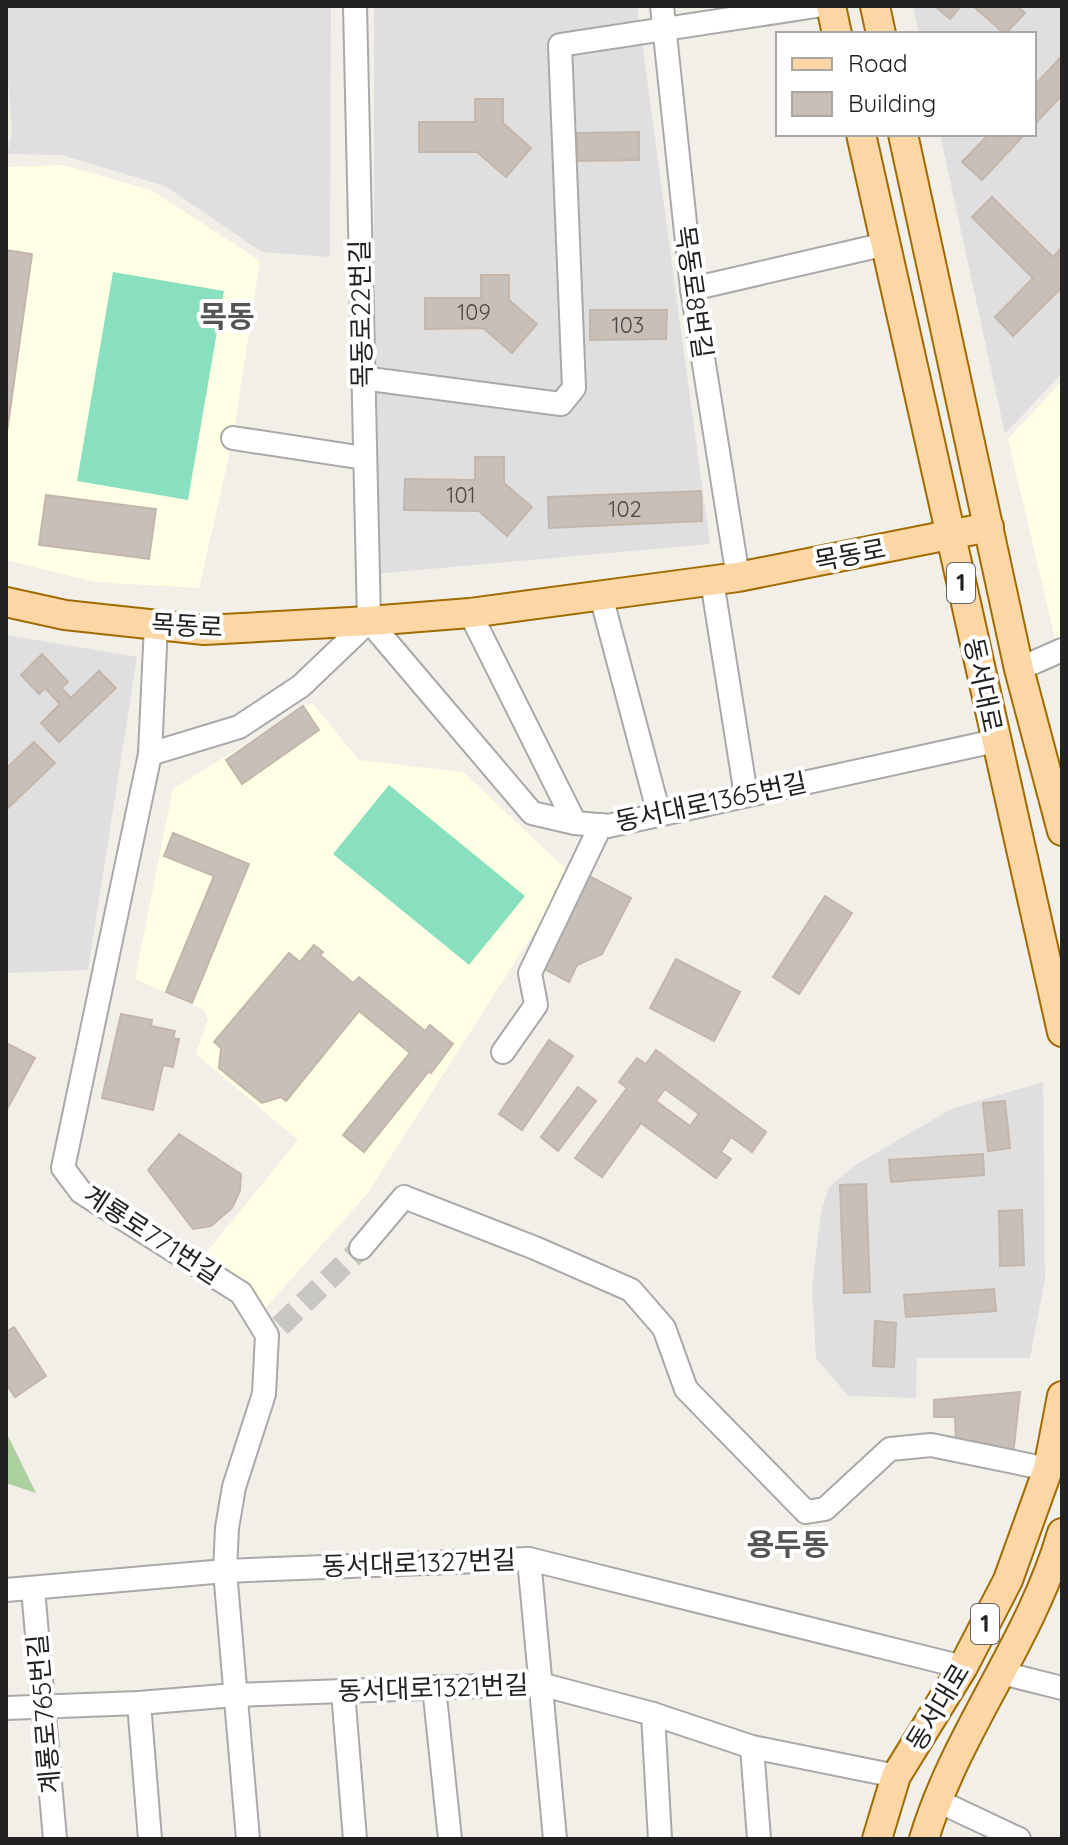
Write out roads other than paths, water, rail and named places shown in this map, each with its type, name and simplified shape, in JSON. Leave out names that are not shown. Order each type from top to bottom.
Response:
[{"type":"main road","points":[[831,6],[837,32]]},
{"type":"main road","points":[[875,6],[881,32]]},
{"type":"main road","name":"동서대로","points":[[861,136],[1062,1032]]},
{"type":"main road","name":"동서대로","points":[[903,136],[1019,669],[1062,831]]},
{"type":"main road","name":"목동로","points":[[6,602],[65,615],[204,630],[369,621],[470,613],[725,579],[989,527]]},
{"type":"main road","name":"동서대로","points":[[877,1839],[896,1776],[963,1667],[1008,1580],[1048,1469],[1062,1396]]},
{"type":"main road","name":"동서대로","points":[[924,1839],[936,1800],[1002,1673],[1060,1550]]},
{"type":"street","name":"목동로22번길","points":[[355,6],[369,621]]},
{"type":"street","name":"목동로8번길","points":[[662,6],[725,579]]},
{"type":"street","points":[[362,378],[561,404],[574,388],[560,45],[816,6]]},
{"type":"street","points":[[692,289],[886,244]]},
{"type":"street","points":[[233,438],[364,458]]},
{"type":"street","points":[[725,579],[746,795]]},
{"type":"street","points":[[601,596],[659,814]]},
{"type":"street","points":[[470,613],[575,823]]},
{"type":"street","points":[[150,754],[239,727],[301,686],[369,621]]},
{"type":"street","name":"동서대로1365번길","points":[[369,621],[532,813],[575,823],[601,825],[659,814],[995,741]]},
{"type":"street","name":"계룡로771번길","points":[[156,625],[150,754],[63,1168],[81,1192],[241,1293],[274,1330],[264,1394],[234,1487],[227,1528],[225,1571],[248,1839]]},
{"type":"street","points":[[1019,669],[1062,650]]},
{"type":"street","points":[[503,1052],[536,1005],[530,973],[601,825]]},
{"type":"street","points":[[361,1248],[404,1197],[535,1248],[631,1290],[664,1328],[686,1389],[806,1512],[825,1509],[890,1449],[931,1445],[1048,1469]]},
{"type":"street","points":[[529,1559],[555,1839]]},
{"type":"street","name":"동서대로1327번길","points":[[6,1590],[225,1571],[529,1559],[963,1667]]},
{"type":"street","name":"계룡로765번길","points":[[33,1589],[55,1839]]},
{"type":"street","points":[[1002,1673],[1062,1688]]},
{"type":"street","name":"동서대로1321번길","points":[[6,1708],[139,1703],[235,1695],[540,1684],[653,1714],[752,1747],[896,1776]]},
{"type":"street","points":[[434,1687],[450,1839]]},
{"type":"street","points":[[343,1692],[355,1839]]},
{"type":"street","points":[[139,1703],[150,1839]]},
{"type":"street","points":[[653,1714],[660,1839]]},
{"type":"street","points":[[752,1747],[759,1839]]},
{"type":"street","points":[[936,1800],[1019,1839]]},
{"type":"tunnel","points":[[280,1326],[361,1248]]},
{"type":"district","name":"목동","points":[[227,317]]},
{"type":"district","name":"용두동","points":[[788,1545]]}]
